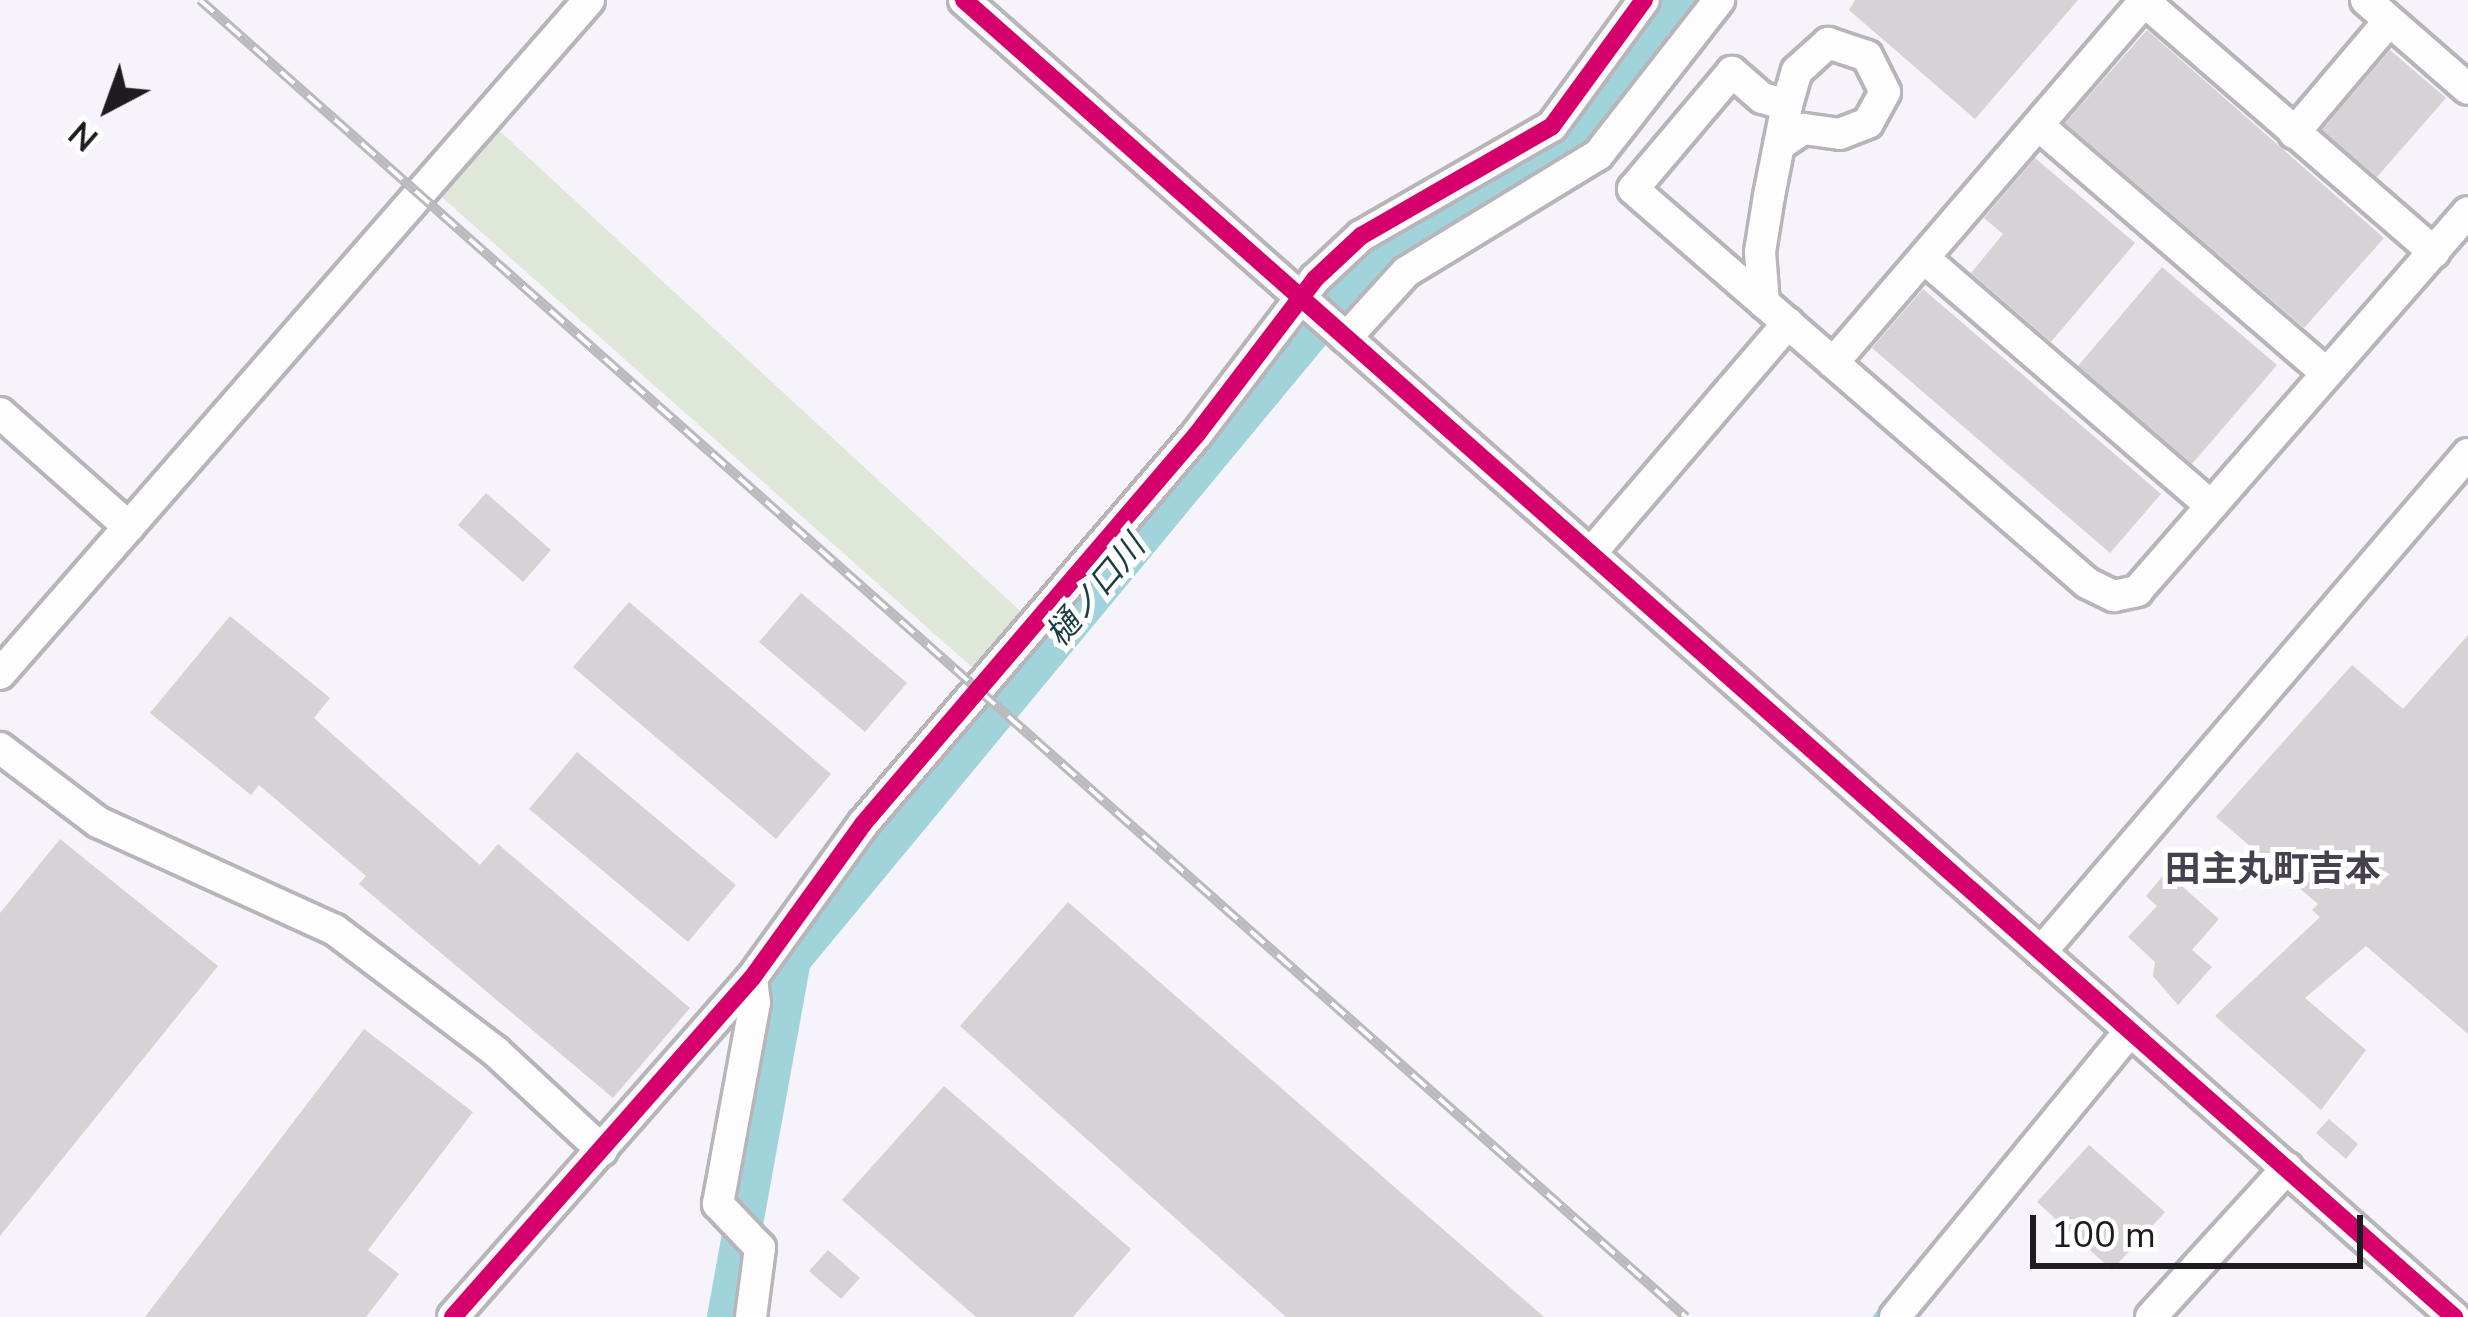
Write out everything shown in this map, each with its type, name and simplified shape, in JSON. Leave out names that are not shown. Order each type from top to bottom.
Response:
[{"type":"street","points":[[0,674],[589,0]]},
{"type":"street","points":[[964,0],[2454,1317]]},
{"type":"street","points":[[453,1317],[752,978],[863,824],[1361,236],[1496,166],[1572,105],[1643,0]]},
{"type":"street","points":[[1341,334],[1406,272],[1598,155],[1719,0]]},
{"type":"street","points":[[1833,363],[2145,0],[2434,252]]},
{"type":"street","points":[[2294,133],[2377,10],[2468,89]]},
{"type":"street","points":[[1764,303],[1760,252],[1779,145],[1787,104],[1804,58],[1828,44],[1863,52],[1885,84],[1880,107],[1860,128],[1803,129],[1779,145]]},
{"type":"street","points":[[1787,104],[1762,98],[1732,72],[1634,189],[2087,583],[2114,596],[2137,591],[2468,212]]},
{"type":"street","points":[[2038,125],[2326,373]]},
{"type":"street","points":[[1496,166],[1518,206]]},
{"type":"street","points":[[1925,260],[2211,506]]},
{"type":"street","points":[[1591,553],[1788,323]]},
{"type":"street","points":[[0,412],[129,526]]},
{"type":"street","points":[[2041,952],[2468,454]]},
{"type":"street","points":[[0,748],[98,822],[335,930],[495,1051],[602,1150]]},
{"type":"street","points":[[752,978],[754,1003],[718,1204],[756,1240],[762,1258],[752,1317]]},
{"type":"street","points":[[1895,1317],[2130,1031]]},
{"type":"street","points":[[2151,1317],[2287,1168]]},
{"type":"green space","points":[[493,125],[1029,619],[982,676],[435,191]]},
{"type":"building","points":[[1855,0],[2078,0],[1975,119],[1849,10]]},
{"type":"building","points":[[2147,30],[2384,238],[2304,328],[2065,123]]},
{"type":"building","points":[[2390,50],[2446,98],[2377,177],[2322,130]]},
{"type":"building","points":[[2035,158],[2135,243],[2051,342],[1971,273],[2003,234],[1984,218]]},
{"type":"building","points":[[2162,267],[2277,365],[2192,464],[2078,366]]},
{"type":"building","points":[[1923,289],[2161,494],[2110,553],[1872,348]]},
{"type":"building","points":[[486,493],[551,550],[523,582],[458,525]]},
{"type":"building","points":[[801,593],[907,683],[865,732],[759,642]]},
{"type":"building","points":[[629,602],[831,774],[776,839],[573,667]]},
{"type":"building","points":[[230,616],[330,698],[314,718],[480,865],[498,844],[690,1008],[613,1098],[359,884],[366,876],[259,785],[251,795],[150,713]]},
{"type":"building","points":[[2468,635],[2468,1034],[2366,946],[2305,998],[2366,1050],[2321,1110],[2215,1016],[2320,917],[2312,910],[2318,904],[2216,817],[2352,665],[2403,709]]},
{"type":"building","points":[[577,752],[736,885],[688,942],[529,809]]},
{"type":"building","points":[[60,839],[218,966],[0,1236],[0,913]]},
{"type":"building","points":[[2166,872],[2219,919],[2192,950],[2212,967],[2178,1005],[2153,976],[2155,962],[2128,937],[2157,906],[2146,896]]},
{"type":"building","points":[[1068,902],[1544,1317],[1286,1317],[960,1026]]},
{"type":"building","points":[[364,1029],[473,1112],[368,1250],[399,1274],[366,1317],[145,1317]]},
{"type":"building","points":[[944,1086],[1131,1249],[1073,1317],[976,1317],[842,1200]]},
{"type":"building","points":[[2329,1119],[2358,1144],[2346,1159],[2316,1133]]},
{"type":"building","points":[[2089,1145],[2165,1212],[2112,1270],[2037,1202]]},
{"type":"building","points":[[828,1250],[860,1278],[841,1299],[809,1271]]},
{"type":"waterway","name":"樋ノ口川","points":[[726,1317],[791,959],[1355,278],[1391,249],[1556,161],[1679,0]]},
{"type":"waterway","points":[[1876,1317],[1887,1304]]},
{"type":"railway","points":[[200,0],[1686,1317]]},
{"type":"cycle path","points":[[964,0],[2454,1317]]},
{"type":"cycle path","points":[[453,1317],[752,978],[863,824],[1197,434],[1315,279],[1361,236],[1552,126],[1644,0]]},
{"type":"district","name":"田主丸町吉本","points":[[2273,870]]}]
